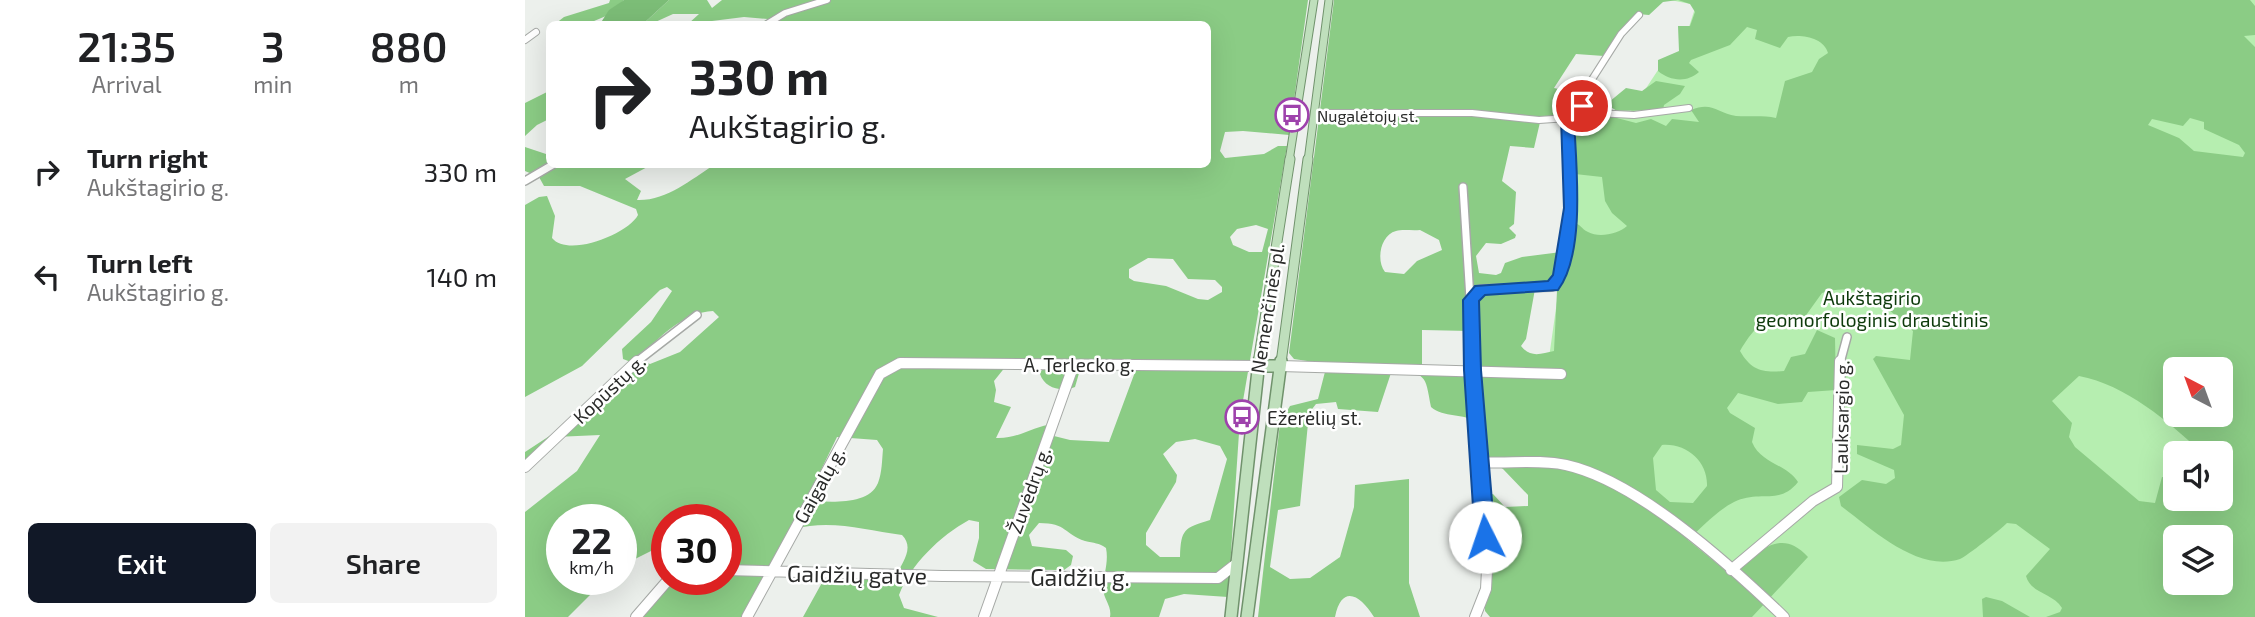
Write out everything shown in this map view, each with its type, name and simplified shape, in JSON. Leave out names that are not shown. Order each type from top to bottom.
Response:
[{"type":"main road","name":"Nemenčinės pl.","points":[[1231,617],[1258,366],[1314,0]]},
{"type":"main road","name":"Nemenčinės pl.","points":[[1247,617],[1329,0]]},
{"type":"main road","points":[[1309,33],[1325,33]]},
{"type":"main road","points":[[1258,366],[1280,366]]},
{"type":"street","points":[[772,21],[785,13],[827,0]]},
{"type":"street","points":[[1577,112],[1591,81],[1621,34],[1639,15]]},
{"type":"street","points":[[525,40],[536,32]]},
{"type":"street","points":[[1315,113],[1472,113],[1539,120],[1567,118],[1577,112],[1631,115],[1674,113],[1689,108]]},
{"type":"street","points":[[1471,300],[1480,289],[1552,286],[1561,276],[1571,208],[1567,118]]},
{"type":"street","points":[[525,181],[547,168]]},
{"type":"street","points":[[1463,187],[1487,581],[1475,617]]},
{"type":"street","name":"Kopūstų g.","points":[[525,467],[640,358],[697,315]]},
{"type":"street","name":"Lauksargio g.","points":[[1731,570],[1813,501],[1837,486],[1840,359],[1847,337]]},
{"type":"street","name":"A. Terlecko g.","points":[[900,363],[1258,366]]},
{"type":"street","name":"Gaigalų g.","points":[[747,617],[880,374],[900,363]]},
{"type":"street","name":"Žuvėdrų g.","points":[[984,617],[1074,364]]},
{"type":"street","points":[[1280,366],[1561,374]]},
{"type":"street","points":[[1480,463],[1566,465],[1609,483],[1688,535],[1784,617]]},
{"type":"street","points":[[1233,592],[1218,578],[1236,564]]},
{"type":"street","name":"Gaidžių gatve","points":[[742,571],[942,576]]},
{"type":"street","name":"Gaidžių g.","points":[[942,576],[1218,578]]},
{"type":"street","points":[[636,617],[655,595]]},
{"type":"green space","name":"Aukštagirio geomorfologinis draustinis","points":[[1670,0],[2255,0],[2255,617],[1498,617],[1488,514],[1528,506],[1559,287],[1574,223],[1572,129],[1576,118],[1627,117],[1662,64],[1681,52],[1696,5]]},
{"type":"shaded area","points":[[610,0],[624,0],[606,16],[594,21],[559,21],[564,17],[609,3]]},
{"type":"shaded area","points":[[624,0],[669,0],[646,21],[602,21],[609,10]]},
{"type":"shaded area","points":[[669,0],[707,0],[712,8],[722,0],[1308,0],[1289,135],[1225,132],[1220,151],[1225,158],[1264,154],[1278,146],[1287,146],[1240,418],[1228,597],[1184,594],[1165,599],[1159,617],[1110,617],[1103,589],[1106,548],[1078,538],[1055,525],[1039,523],[1029,535],[1032,546],[1066,550],[1073,556],[1071,565],[1064,570],[986,569],[973,561],[979,538],[979,522],[969,520],[928,552],[911,572],[899,595],[904,608],[938,617],[803,617],[824,579],[895,577],[907,550],[906,540],[902,535],[848,526],[821,525],[793,529],[744,617],[638,617],[656,595],[742,595],[742,504],[651,504],[651,551],[637,558],[637,504],[546,504],[546,595],[590,595],[568,617],[525,617],[525,512],[577,471],[600,435],[555,437],[525,465],[525,452],[554,433],[631,362],[623,359],[622,349],[651,322],[672,291],[667,287],[660,290],[582,366],[525,397],[525,205],[539,197],[547,196],[555,216],[552,238],[560,244],[571,246],[584,245],[611,236],[638,215],[636,209],[580,186],[544,186],[539,177],[525,171],[525,147],[546,154],[546,168],[645,168],[625,179],[641,191],[637,200],[668,193],[710,168],[1211,168],[1211,21],[764,21],[768,19],[744,17],[691,21],[699,14],[673,14],[658,21],[646,21]],"holes":[[[1256,225],[1268,229],[1262,252],[1249,252],[1233,245],[1230,237],[1237,229]],[[1148,258],[1173,259],[1188,279],[1215,280],[1222,287],[1222,292],[1208,300],[1198,299],[1166,286],[1129,278],[1129,269]],[[713,311],[719,317],[680,352],[650,364],[641,360],[654,343],[682,321],[702,312]],[[1010,361],[1045,363],[1040,374],[1042,379],[1050,386],[1065,389],[1075,387],[1082,363],[1138,364],[1109,442],[1070,440],[1054,436],[1054,424],[1012,437],[996,438],[1011,407],[994,402],[994,381]],[[837,437],[877,440],[883,449],[878,483],[873,491],[856,499],[835,502],[806,501]],[[1195,439],[1220,446],[1227,459],[1210,520],[1194,525],[1186,531],[1181,541],[1180,557],[1160,557],[1146,545],[1146,533],[1176,482],[1177,475],[1163,454],[1176,442]]]},
{"type":"shaded area","name":"Aukštagirio geomorfologinis draustinis","points":[[1334,0],[1678,0],[2250,0],[2255,6],[2255,35],[2244,36],[2255,47],[2255,617],[2046,617],[2060,612],[2062,608],[2032,586],[2026,576],[2050,549],[2016,524],[2007,523],[1964,557],[1944,562],[1928,560],[1896,546],[1841,506],[1839,497],[1862,480],[1886,484],[1895,478],[1894,470],[1857,454],[1857,445],[1893,449],[1901,445],[1904,415],[1873,359],[1876,356],[1910,360],[1913,331],[1872,298],[1849,290],[1836,290],[1822,293],[1804,318],[1782,316],[1766,321],[1752,333],[1740,351],[1748,362],[1758,369],[1784,371],[1791,357],[1805,354],[1817,330],[1835,338],[1836,390],[1808,392],[1802,402],[1778,404],[1738,393],[1727,408],[1730,413],[1755,428],[1752,442],[1761,455],[1787,471],[1798,482],[1784,493],[1743,498],[1728,505],[1688,540],[1731,575],[1759,552],[1778,543],[1797,548],[1808,557],[1752,617],[1490,617],[1485,611],[1486,496],[1493,494],[1505,507],[1528,506],[1528,495],[1503,469],[1483,456],[1478,422],[1431,407],[1422,378],[1412,373],[1392,370],[1378,412],[1338,409],[1336,402],[1316,404],[1309,413],[1300,506],[1278,510],[1270,567],[1290,579],[1310,578],[1340,557],[1354,507],[1355,485],[1409,479],[1409,583],[1420,617],[1374,617],[1363,603],[1352,596],[1342,600],[1335,617],[1258,617],[1280,423],[1290,406],[1318,399],[1327,364],[1294,359],[1289,353]],"holes":[[[1678,0],[1690,4],[1695,12],[1690,26],[1678,26],[1679,51],[1658,60],[1658,71],[1668,77],[1684,79],[1694,76],[1699,72],[1689,63],[1691,60],[1730,45],[1747,27],[1757,30],[1755,39],[1780,48],[1788,37],[1800,36],[1812,38],[1822,44],[1828,53],[1819,59],[1812,72],[1785,81],[1776,118],[1736,116],[1705,107],[1691,110],[1699,122],[1672,119],[1666,126],[1651,119],[1636,123],[1613,117],[1590,118],[1579,122],[1571,140],[1575,174],[1602,177],[1605,201],[1612,213],[1627,226],[1614,233],[1597,235],[1574,223],[1569,251],[1522,257],[1505,263],[1501,273],[1496,275],[1479,273],[1476,256],[1486,243],[1501,244],[1516,235],[1509,228],[1514,224],[1516,192],[1502,181],[1510,146],[1534,148],[1541,118],[1559,117],[1578,104],[1580,94],[1554,88],[1576,54],[1604,56],[1638,14],[1649,15],[1663,2]],[[2190,118],[2204,122],[2204,129],[2239,145],[2245,153],[2243,157],[2194,151],[2179,138],[2148,125],[2152,119],[2183,126]],[[1420,230],[1439,240],[1442,250],[1417,261],[1404,274],[1385,272],[1380,255],[1386,238],[1396,231]],[[1535,289],[1557,291],[1554,351],[1532,354],[1521,346],[1526,339]],[[1422,330],[1470,331],[1470,364],[1466,367],[1422,366]],[[2163,357],[2233,357],[2233,427],[2173,427],[2188,441],[2233,441],[2233,511],[2163,511],[2162,477],[2155,503],[2139,501],[2075,447],[2069,437],[2072,423],[2052,401],[2079,376],[2113,387],[2163,419]],[[1662,445],[1680,447],[1694,456],[1704,469],[1707,486],[1693,503],[1670,502],[1656,490],[1653,458]]]},
{"type":"shaded area","points":[[1656,81],[1685,86],[1680,94],[1664,105],[1663,110],[1617,111],[1609,106],[1609,102],[1626,88],[1642,91]]},
{"type":"shaded area","points":[[546,92],[546,120],[525,136],[525,103]]},
{"type":"shaded area","points":[[1986,597],[2002,601],[2030,617],[1983,617],[1982,599]]},
{"type":"place","name":"Nugalėtojų st.","points":[[1292,115]]},
{"type":"place","name":"Ežerėlių st.","points":[[1242,417]]},
{"type":"route","points":[[1485,537],[1473,370],[1471,300],[1480,289],[1552,286],[1561,276],[1571,208],[1566,145],[1570,123],[1567,118],[1582,106]]}]
